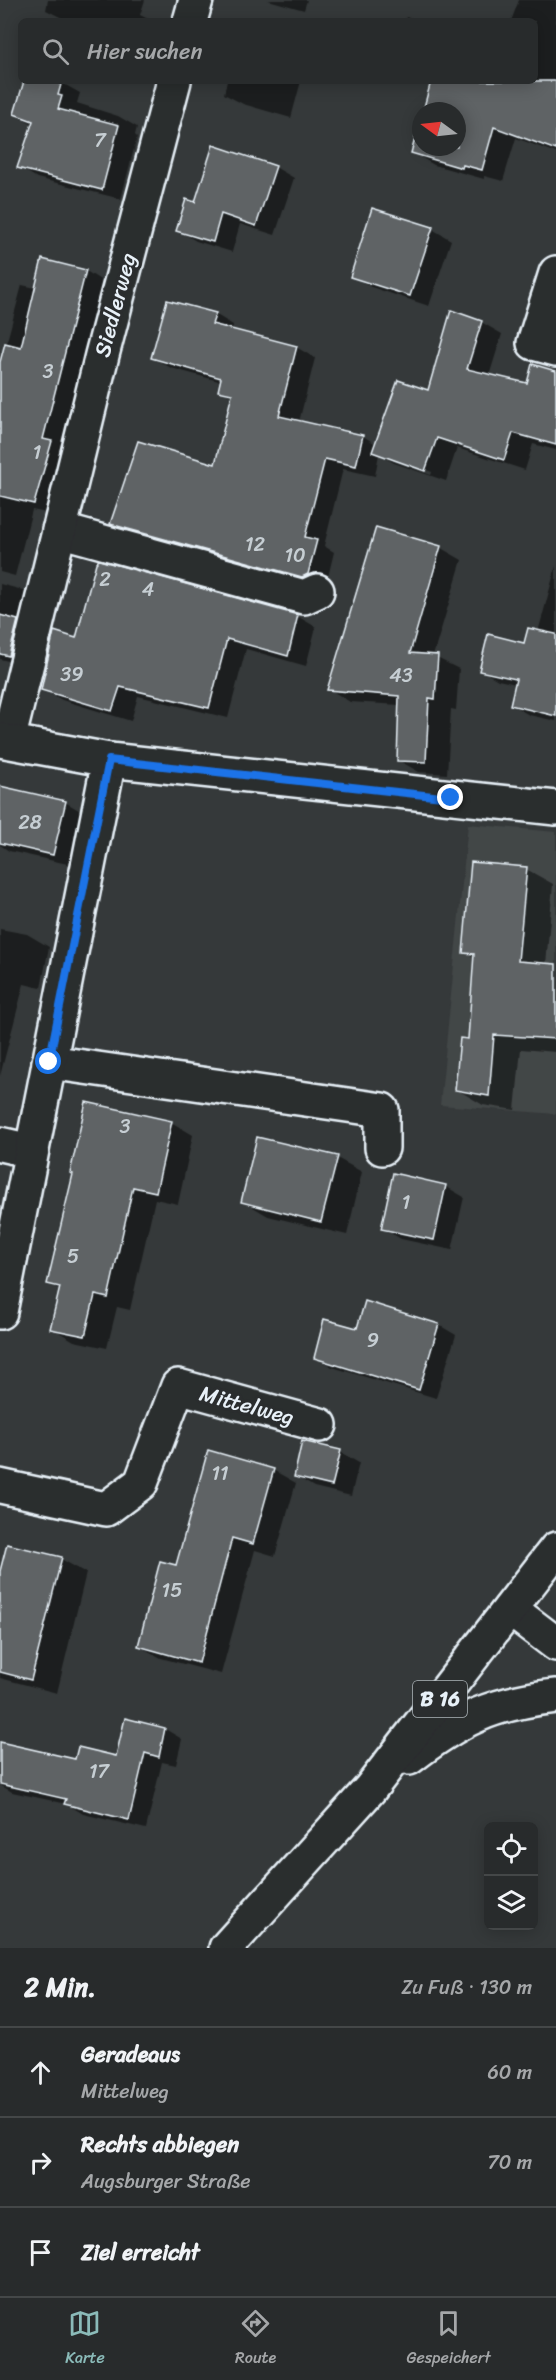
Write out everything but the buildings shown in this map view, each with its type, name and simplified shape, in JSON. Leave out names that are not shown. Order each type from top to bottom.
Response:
[{"type":"street","points":[[191,18],[196,0]]},
{"type":"street","name":"Siedlerweg","points":[[4,740],[173,84]]},
{"type":"street","points":[[556,273],[534,343],[556,349]]},
{"type":"street","points":[[59,530],[304,597],[317,591]]},
{"type":"street","points":[[4,740],[109,760],[556,808]]},
{"type":"street","points":[[0,1312],[15,1148],[49,1062],[109,760]]},
{"type":"street","points":[[49,1062],[382,1110],[382,1148]]},
{"type":"street","name":"Mittelweg","points":[[0,1486],[106,1509],[141,1483],[178,1386],[320,1425]]},
{"type":"street","name":"B 16","points":[[226,1948],[370,1789],[554,1554]]},
{"type":"street","points":[[510,1610],[556,1644]]},
{"type":"street","points":[[370,1789],[441,1734],[484,1710],[521,1700],[556,1696]]},
{"type":"shaded area","points":[[468,824],[556,832],[556,964],[474,958],[468,1032],[556,1039],[556,1114],[440,1105]],"holes":[[[471,862],[526,867],[518,958],[463,953]],[[460,1038],[493,1042],[489,1094],[455,1090]]]},
{"type":"route","points":[[49,1062],[109,760],[451,798]]}]
